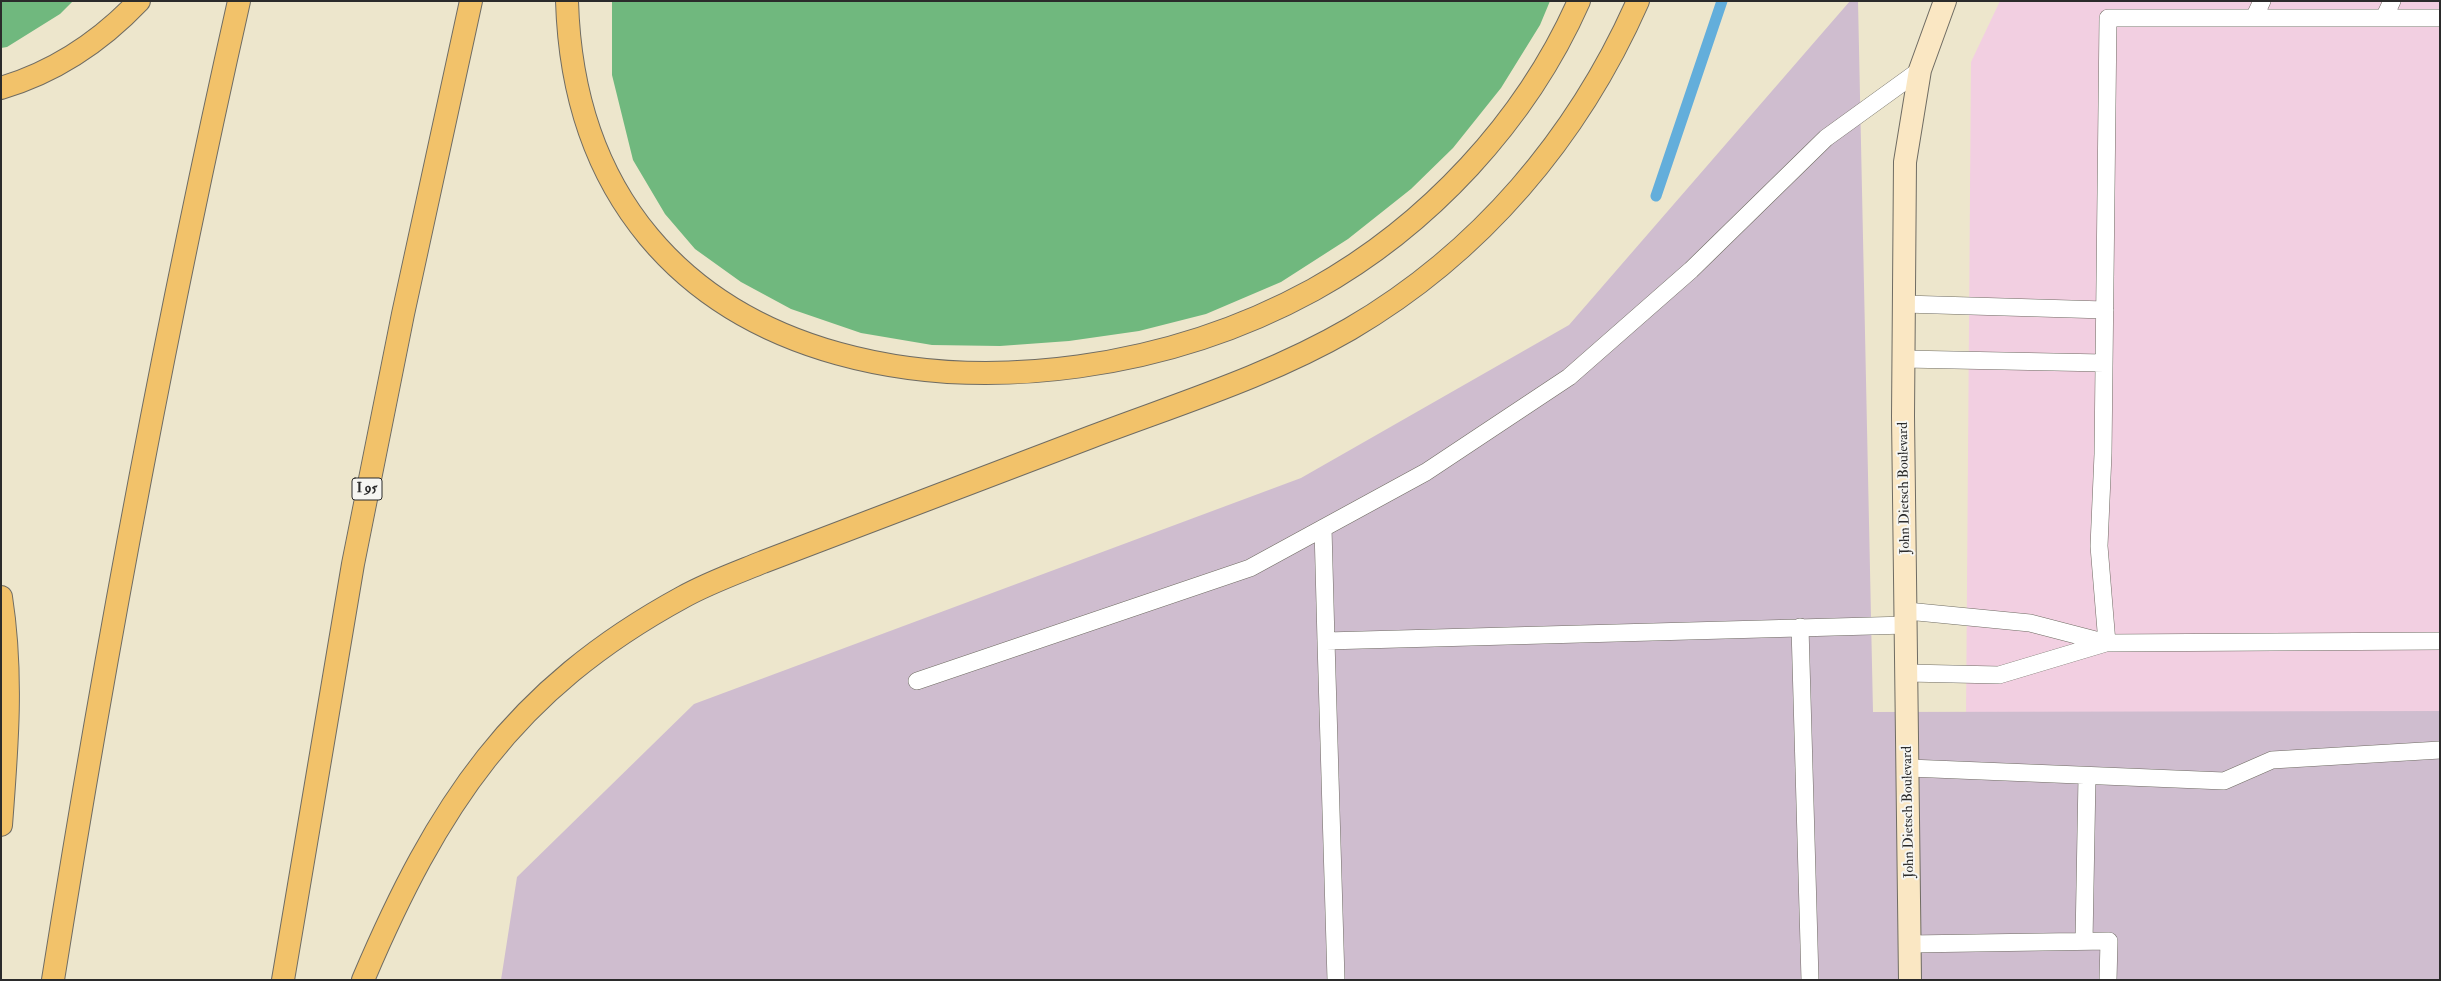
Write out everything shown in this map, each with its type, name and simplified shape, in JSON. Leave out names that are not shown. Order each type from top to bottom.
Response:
[{"type":"highway","points":[[1,88],[36,75],[62,63],[104,34],[139,1]]},
{"type":"highway","points":[[54,980],[110,640],[152,416],[183,258],[239,1]]},
{"type":"highway","name":"I 95","points":[[283,980],[328,704],[361,519],[426,204],[471,1]]},
{"type":"highway","points":[[567,1],[570,50],[575,77],[583,110],[602,160],[616,188],[649,238],[689,278],[736,311],[761,326],[819,348],[890,366],[928,371],[983,374],[1046,372],[1084,367],[1165,350],[1246,322],[1314,289],[1346,270],[1373,251],[1428,207],[1479,155],[1520,105],[1542,71],[1579,1]]},
{"type":"highway","points":[[363,980],[412,873],[470,778],[494,747],[530,708],[593,654],[643,620],[710,584],[763,562],[1252,376],[1350,329],[1387,304],[1461,247],[1492,218],[1538,168],[1559,141],[1596,85],[1638,1]]},
{"type":"highway","points":[[1,596],[8,655],[9,691],[1,825]]},
{"type":"street","name":"John Dietsch Boulevard","points":[[1910,980],[1904,359],[1906,162],[1920,70],[1945,1]]},
{"type":"lane","points":[[2254,18],[2262,1]]},
{"type":"lane","points":[[2384,18],[2392,1]]},
{"type":"lane","points":[[2106,643],[2099,546],[2105,310],[2108,18],[2440,18]]},
{"type":"lane","points":[[917,681],[1250,568],[1426,472],[1569,377],[1691,270],[1826,138],[1920,70]]},
{"type":"lane","points":[[1904,304],[2105,310]]},
{"type":"lane","points":[[1904,359],[2104,364]]},
{"type":"lane","points":[[1323,528],[1336,980]]},
{"type":"lane","points":[[1326,641],[1800,627],[1907,618],[2030,623],[2106,643],[2440,641]]},
{"type":"lane","points":[[1800,627],[1810,980]]},
{"type":"lane","points":[[1907,672],[1999,675],[2106,643]]},
{"type":"lane","points":[[1909,768],[2224,781],[2272,760],[2440,750]]},
{"type":"lane","points":[[2084,941],[2087,776]]},
{"type":"lane","points":[[1910,944],[2109,941],[2108,980]]},
{"type":"shaded area","points":[[1850,1],[1858,1],[1873,712],[2440,711],[2440,980],[501,980],[517,877],[694,704],[1301,478],[1569,325]]},
{"type":"shaded area","points":[[2000,1],[2440,1],[2440,714],[1966,717],[1971,62]]},
{"type":"green space","points":[[1,1],[73,1],[60,14],[7,47],[1,48]]},
{"type":"green space","points":[[612,1],[1550,1],[1540,25],[1501,88],[1453,148],[1411,189],[1348,239],[1281,282],[1206,314],[1139,331],[1069,341],[1000,346],[932,345],[861,333],[791,309],[741,282],[695,249],[665,214],[633,160],[612,75]]},
{"type":"waterway","points":[[1656,196],[1722,1]]}]
